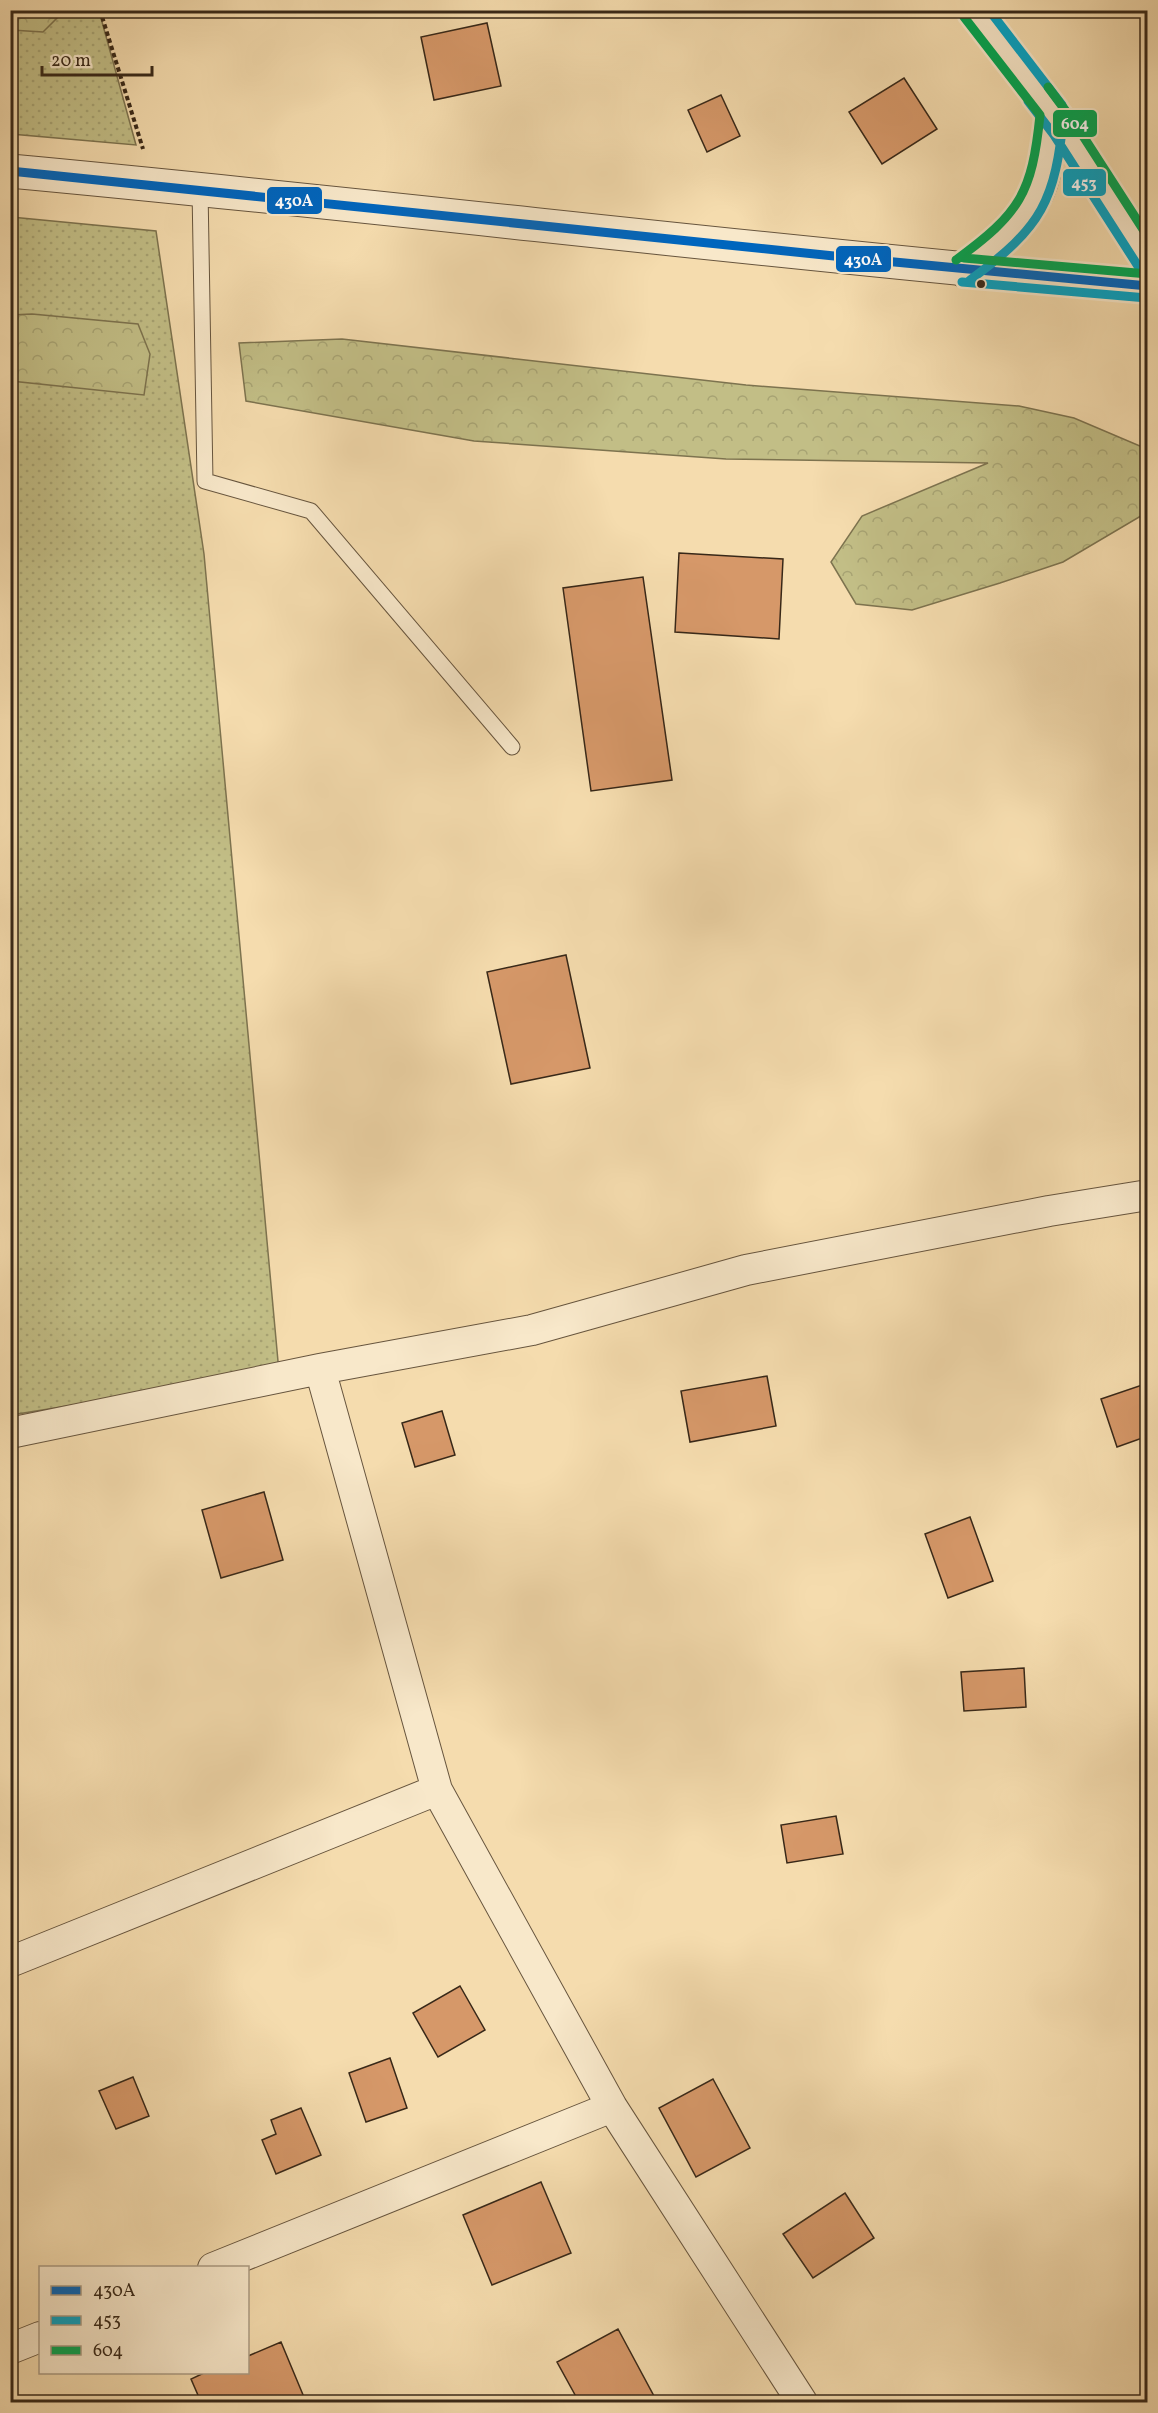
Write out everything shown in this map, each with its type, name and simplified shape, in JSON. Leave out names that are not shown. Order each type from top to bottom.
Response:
[{"type":"street","points":[[974,10],[1064,128],[1148,260]]},
{"type":"street","points":[[963,270],[1014,230],[1031,204],[1045,170],[1052,112]]},
{"type":"street","points":[[10,171],[154,184],[963,270],[1148,286]]},
{"type":"street","points":[[10,1433],[320,1369],[532,1330],[746,1270],[1049,1211],[1148,1195]]},
{"type":"street","points":[[320,1369],[437,1790],[612,2107],[801,2402]]},
{"type":"street","points":[[10,1962],[437,1790]]},
{"type":"street","points":[[218,2266],[612,2107]]},
{"type":"street","points":[[10,2349],[39,2337]]},
{"type":"lane","points":[[200,189],[205,481],[311,511],[512,747]]},
{"type":"path","points":[[100,10],[154,184]]},
{"type":"green space","points":[[10,11],[99,11],[136,145],[11,134]]},
{"type":"green space","points":[[10,11],[61,11],[60,15],[43,32],[11,30]]},
{"type":"green space","points":[[11,217],[156,231],[204,554],[279,1372],[11,1415]]},
{"type":"green space","points":[[32,314],[138,324],[150,354],[144,395],[11,381],[11,315]]},
{"type":"green space","points":[[342,339],[746,385],[1019,406],[1074,418],[1147,449],[1146,513],[1063,562],[1000,583],[912,610],[856,604],[831,562],[862,516],[988,463],[726,459],[474,441],[246,401],[239,343]]},
{"type":"building","points":[[487,23],[501,86],[434,100],[421,37]]},
{"type":"building","points":[[904,78],[937,129],[882,164],[849,112]]},
{"type":"building","points":[[721,95],[740,136],[707,152],[688,110]]},
{"type":"building","points":[[679,553],[783,559],[779,639],[675,632]]},
{"type":"building","points":[[643,577],[672,780],[591,791],[563,588]]},
{"type":"building","points":[[566,955],[590,1068],[511,1084],[487,972]]},
{"type":"building","points":[[767,1376],[776,1426],[690,1442],[681,1391]]},
{"type":"building","points":[[1148,1383],[1148,1436],[1117,1447],[1101,1399]]},
{"type":"building","points":[[442,1411],[455,1455],[415,1467],[402,1423]]},
{"type":"building","points":[[264,1492],[283,1560],[221,1578],[202,1510]]},
{"type":"building","points":[[970,1517],[993,1581],[948,1598],[925,1534]]},
{"type":"building","points":[[1024,1668],[1026,1707],[964,1711],[961,1672]]},
{"type":"building","points":[[836,1816],[843,1854],[787,1863],[781,1825]]},
{"type":"building","points":[[460,1986],[485,2030],[438,2057],[413,2013]]},
{"type":"building","points":[[390,2058],[407,2108],[366,2122],[349,2073]]},
{"type":"building","points":[[133,2077],[149,2116],[116,2129],[99,2091]]},
{"type":"building","points":[[713,2079],[750,2148],[696,2177],[659,2108]]},
{"type":"building","points":[[301,2108],[321,2155],[276,2174],[262,2140],[276,2134],[271,2120]]},
{"type":"building","points":[[541,2182],[571,2253],[492,2285],[463,2215]]},
{"type":"building","points":[[845,2193],[874,2238],[813,2278],[783,2234]]},
{"type":"building","points":[[618,2329],[655,2398],[646,2402],[579,2402],[557,2362]]},
{"type":"building","points":[[281,2342],[306,2402],[201,2402],[191,2379],[202,2374],[249,2374],[249,2356]]},
{"type":"transit line","name":"453","points":[[970,280],[1014,244],[1041,210],[1050,191],[1056,169],[1064,113],[1062,105],[989,10]]},
{"type":"transit line","name":"604","points":[[956,260],[995,229],[1019,200],[1032,164],[1040,115],[964,17]]},
{"type":"transit line","name":"604","points":[[1048,87],[1074,122],[1148,237]]},
{"type":"transit line","name":"453","points":[[1028,101],[1054,135],[1138,266]]},
{"type":"transit line","name":"430А","points":[[10,171],[1148,286]]},
{"type":"transit line","name":"604","points":[[964,258],[1148,274]]},
{"type":"transit line","name":"453","points":[[962,282],[1147,298]]}]
